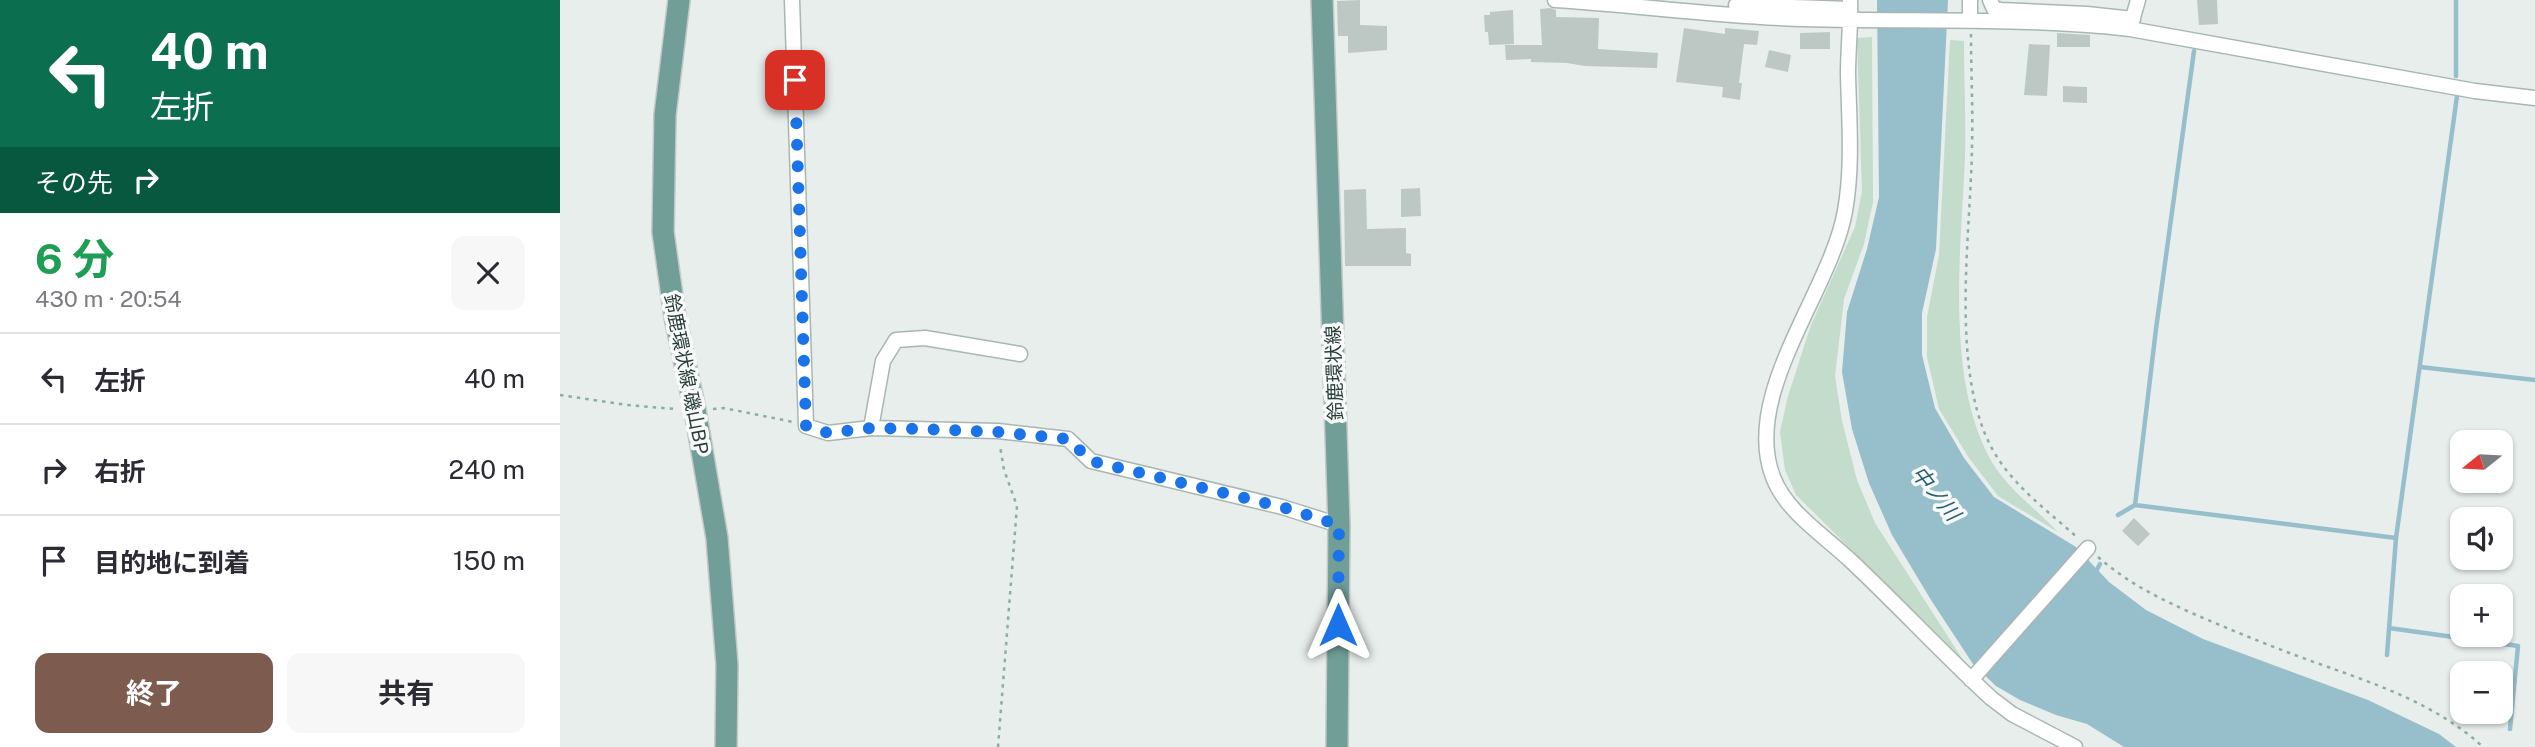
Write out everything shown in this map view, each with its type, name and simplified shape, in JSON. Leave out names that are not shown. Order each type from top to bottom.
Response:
[{"type":"main road","name":"鈴鹿環状線 磯山BP","points":[[679,0],[664,115],[663,232],[675,317],[717,538],[727,665],[726,747]]},
{"type":"main road","name":"鈴鹿環状線","points":[[1322,0],[1339,525],[1337,747]]},
{"type":"street","points":[[792,0],[806,426],[828,433],[871,428],[998,432],[1068,439],[1091,461],[1282,507],[1339,525]]},
{"type":"street","points":[[1555,0],[1804,19],[1851,12],[1968,20],[2131,24]]},
{"type":"street","points":[[1968,20],[1970,0]]},
{"type":"street","points":[[1990,0],[1994,9],[2087,14],[2475,91],[2535,98]]},
{"type":"street","points":[[2131,24],[2138,0]]},
{"type":"street","points":[[1851,12],[1849,162],[1845,211],[1837,243],[1787,355],[1775,390],[1768,423],[1768,459],[1773,477],[1782,494],[1799,514],[1852,562],[1971,680],[2012,714],[2075,747]]},
{"type":"street","points":[[871,428],[883,361],[896,340],[925,338],[1020,354]]},
{"type":"street","points":[[1971,680],[2088,548]]},
{"type":"path","points":[[1968,20],[1972,146],[1968,340],[1972,391],[1984,432],[1998,459],[2017,483],[2088,548],[2120,576],[2155,598],[2239,635],[2394,691],[2434,712],[2483,747]]},
{"type":"path","points":[[998,432],[1004,470],[1017,506],[998,747]]},
{"type":"green space","points":[[1872,37],[1873,202],[1864,244],[1844,299],[1835,376],[1842,421],[1857,480],[1875,523],[1963,660],[1796,495],[1785,470],[1780,432],[1788,396],[1811,325],[1855,227],[1862,191],[1857,38]]},
{"type":"green space","points":[[1950,40],[1964,41],[1965,158],[1959,317],[1968,398],[1979,434],[2001,476],[2058,532],[1998,496],[1969,458],[1939,409],[1927,357],[1927,317],[1939,255]]},
{"type":"water","name":"中ノ川","points":[[1877,0],[1948,0],[1936,249],[1922,313],[1922,355],[1935,408],[1964,458],[1994,497],[2076,547],[2109,582],[2146,610],[2203,639],[2368,700],[2439,734],[2456,747],[2124,747],[2087,724],[2020,700],[1996,686],[1973,664],[1892,535],[1869,483],[1852,429],[1842,372],[1847,312],[1867,249],[1879,197]]},
{"type":"building","points":[[1360,0],[1360,25],[1387,26],[1387,50],[1348,53],[1348,36],[1338,36],[1337,1]]},
{"type":"building","points":[[2197,0],[2217,0],[2218,24],[2199,25]]},
{"type":"building","points":[[1540,9],[1556,10],[1556,17],[1599,18],[1598,49],[1658,53],[1657,68],[1585,66],[1531,62],[1531,59],[1506,60],[1505,45],[1542,45]]},
{"type":"building","points":[[1513,10],[1514,44],[1489,45],[1484,15]]},
{"type":"building","points":[[1684,28],[1725,34],[1725,28],[1759,31],[1757,45],[1744,44],[1739,83],[1742,83],[1740,100],[1722,97],[1723,87],[1676,82]]},
{"type":"building","points":[[1830,32],[1830,49],[1800,49],[1800,33]]},
{"type":"building","points":[[2057,33],[2090,35],[2090,47],[2057,47]]},
{"type":"building","points":[[2029,44],[2050,45],[2047,96],[2024,95]]},
{"type":"building","points":[[1769,50],[1791,55],[1788,72],[1765,67]]},
{"type":"building","points":[[2063,86],[2087,87],[2087,103],[2063,102]]},
{"type":"building","points":[[1420,188],[1421,216],[1401,217],[1401,189]]},
{"type":"building","points":[[1366,189],[1367,229],[1406,228],[1406,253],[1411,254],[1411,266],[1345,266],[1344,190]]},
{"type":"building","points":[[2134,518],[2150,534],[2138,546],[2122,531]]},
{"type":"waterway","points":[[2456,0],[2456,76]]},
{"type":"waterway","points":[[2135,505],[2194,51]]},
{"type":"waterway","points":[[2118,515],[2135,505],[2396,538],[2457,96]]},
{"type":"waterway","points":[[2420,367],[2535,380]]},
{"type":"waterway","points":[[2387,655],[2396,538]]},
{"type":"waterway","points":[[2095,573],[2100,564]]},
{"type":"waterway","points":[[2389,628],[2518,646],[2510,729]]},
{"type":"route","points":[[795,80],[806,426],[828,433],[871,428],[922,429],[998,432],[1068,439],[1091,461],[1282,507],[1339,525],[1338,625]]}]
